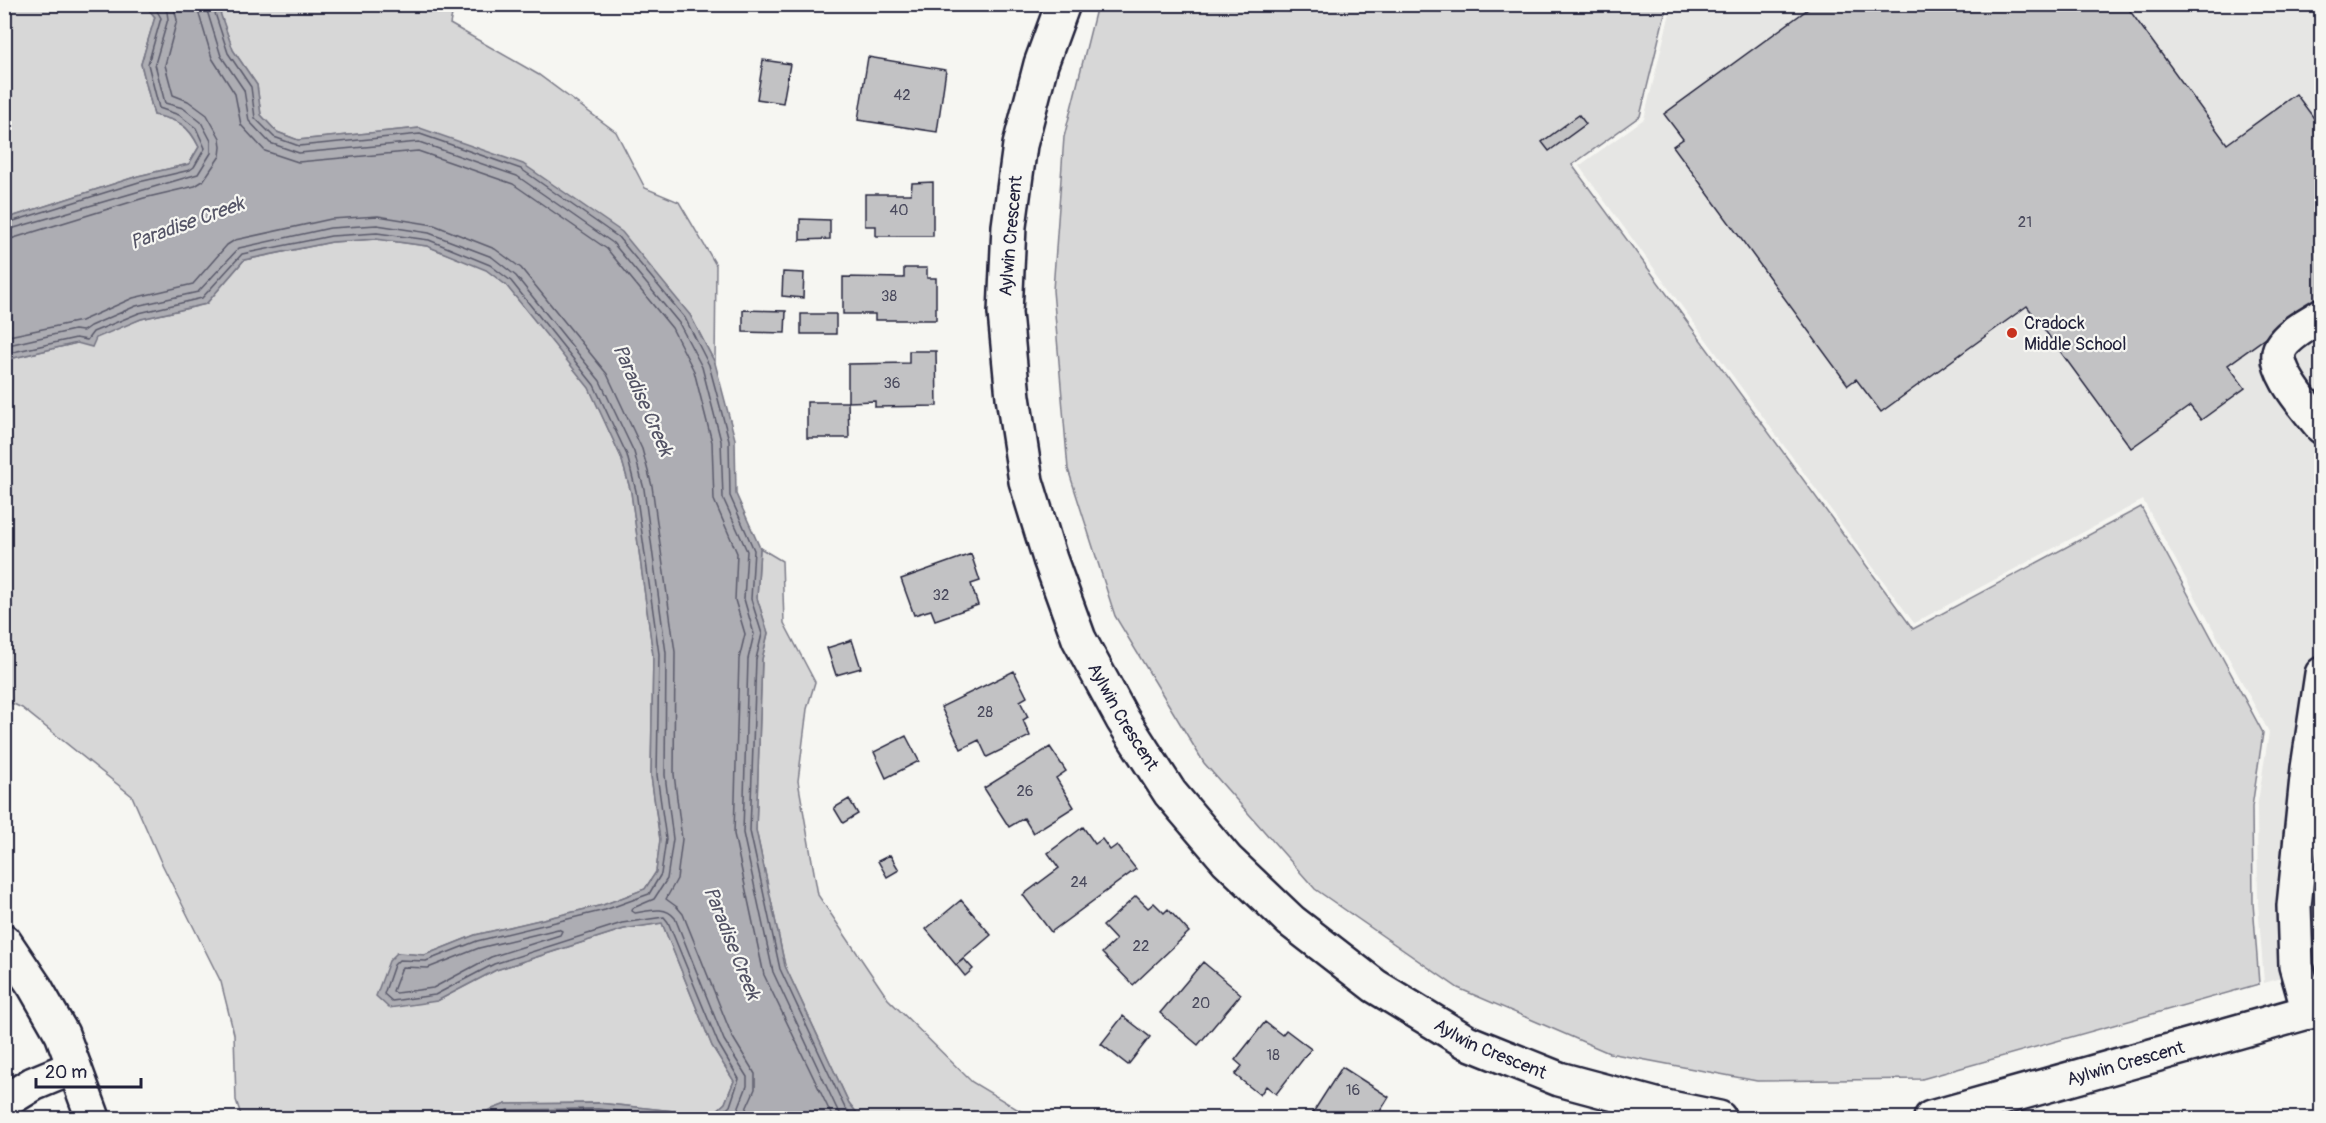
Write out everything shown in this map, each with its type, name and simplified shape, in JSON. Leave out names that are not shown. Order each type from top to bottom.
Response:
[{"type":"street","name":"Aylwin Crescent","points":[[1063,4],[1041,64],[1020,145],[1009,226],[1005,313],[1013,397],[1026,481],[1050,559],[1079,639],[1123,720],[1170,793],[1227,860],[1291,921],[1375,986],[1467,1041],[1559,1079],[1719,1119]]},
{"type":"street","points":[[2322,315],[2289,337],[2280,348],[2277,361],[2283,375],[2322,427]]},
{"type":"street","points":[[2315,1010],[2296,966],[2294,906],[2308,768],[2322,674]]},
{"type":"street","points":[[4,941],[35,987],[62,1034],[93,1119]]},
{"type":"street","name":"Aylwin Crescent","points":[[1931,1119],[2315,1010]]},
{"type":"street","points":[[4,1102],[33,1084],[74,1067]]},
{"type":"shaded area","points":[[5,5],[145,5],[155,17],[141,64],[154,115],[176,121],[191,133],[199,147],[189,164],[138,176],[5,219]]},
{"type":"shaded area","points":[[217,5],[454,5],[450,24],[539,75],[616,132],[645,188],[679,202],[716,265],[715,363],[690,315],[420,128],[298,140],[277,132],[261,115],[257,85],[233,50]]},
{"type":"shaded area","points":[[1097,5],[1667,5],[1640,116],[1572,165],[1913,629],[2141,507],[2263,733],[2252,807],[2253,903],[2259,984],[1922,1079],[1757,1081],[1609,1053],[1458,988],[1315,889],[1204,763],[1115,616],[1068,469],[1053,290],[1064,137]]},
{"type":"shaded area","name":"Cradock Middle School","points":[[1672,5],[2321,5],[2321,967],[2264,983],[2258,903],[2257,808],[2269,732],[2143,500],[1914,623],[1579,166],[1644,119]]},
{"type":"shaded area","points":[[376,239],[427,246],[486,269],[506,285],[589,387],[621,457],[631,492],[653,655],[651,776],[660,840],[656,872],[645,889],[603,905],[475,935],[425,955],[397,953],[437,1001],[496,970],[624,929],[662,923],[712,1046],[734,1081],[725,1103],[712,1115],[598,1103],[506,1104],[468,1118],[242,1118],[236,1100],[234,1034],[221,982],[160,860],[132,796],[22,708],[5,700],[5,360],[77,343],[141,319],[206,304],[244,260],[332,242]]},
{"type":"shaded area","points":[[760,548],[782,561],[784,623],[815,682],[807,709],[798,781],[818,895],[888,999],[972,1082],[1032,1118],[861,1118],[849,1103],[785,966],[756,830],[762,659],[768,633],[757,598]]},
{"type":"water","name":"Paradise Creek","points":[[217,4],[233,50],[257,85],[261,115],[277,132],[298,140],[420,128],[523,164],[622,232],[690,315],[715,363],[735,439],[736,494],[760,548],[757,598],[768,633],[762,659],[756,830],[785,966],[849,1103],[861,1118],[468,1118],[506,1104],[598,1103],[712,1115],[725,1103],[734,1081],[712,1046],[662,923],[624,929],[496,970],[437,1001],[389,1008],[376,996],[389,961],[397,953],[425,955],[475,935],[603,905],[645,889],[656,872],[660,839],[651,776],[653,655],[631,492],[621,457],[589,388],[506,285],[486,270],[427,246],[376,239],[332,242],[244,260],[206,304],[141,319],[96,338],[92,347],[77,343],[5,360],[5,219],[138,176],[189,164],[199,147],[191,133],[176,121],[154,115],[141,64],[155,17],[145,5]]},
{"type":"building","name":"Cradock Middle School","points":[[1815,4],[2125,4],[2227,144],[2296,94],[2322,129],[2322,297],[2228,365],[2245,388],[2201,420],[2190,406],[2131,448],[2027,306],[1881,412],[1856,379],[1848,385],[1673,146],[1683,139],[1664,114]]},
{"type":"building","points":[[868,57],[946,70],[937,132],[858,120]]},
{"type":"building","points":[[763,60],[790,64],[783,103],[757,99]]},
{"type":"building","points":[[1579,115],[1586,124],[1549,151],[1542,142]]},
{"type":"building","points":[[933,182],[933,236],[876,236],[876,226],[865,226],[865,194],[911,194],[912,183]]},
{"type":"building","points":[[800,219],[830,220],[830,239],[800,240]]},
{"type":"building","points":[[904,268],[927,268],[927,278],[936,278],[936,320],[875,320],[875,314],[843,314],[843,277],[904,278]]},
{"type":"building","points":[[783,272],[804,273],[803,298],[782,296]]},
{"type":"building","points":[[743,310],[786,311],[785,333],[743,332]]},
{"type":"building","points":[[801,314],[836,314],[836,334],[801,334]]},
{"type":"building","points":[[909,351],[936,351],[937,406],[875,407],[875,401],[848,402],[848,364],[909,363]]},
{"type":"building","points":[[807,402],[848,402],[849,438],[807,438]]},
{"type":"building","points":[[971,554],[980,581],[971,584],[978,605],[935,620],[931,610],[914,615],[901,579]]},
{"type":"building","points":[[852,640],[861,668],[836,675],[827,648]]},
{"type":"building","points":[[1014,671],[1027,697],[1020,701],[1028,717],[1023,720],[1030,736],[987,757],[979,740],[961,749],[941,707]]},
{"type":"building","points":[[906,736],[919,761],[886,778],[874,752]]},
{"type":"building","points":[[1050,747],[1066,771],[1056,778],[1074,807],[1033,833],[1024,818],[1009,827],[984,788]]},
{"type":"building","points":[[849,799],[858,814],[843,823],[834,808]]},
{"type":"building","points":[[1083,827],[1095,844],[1102,839],[1110,850],[1117,845],[1136,869],[1051,932],[1023,895],[1059,868],[1048,853]]},
{"type":"building","points":[[890,855],[899,870],[887,877],[878,861]]},
{"type":"building","points":[[1136,896],[1148,908],[1154,903],[1164,913],[1168,909],[1189,932],[1133,985],[1102,953],[1116,940],[1103,926]]},
{"type":"building","points":[[961,900],[991,935],[956,965],[926,929]]},
{"type":"building","points":[[964,959],[973,969],[965,976],[956,965]]},
{"type":"building","points":[[1203,962],[1241,994],[1198,1045],[1160,1013]]},
{"type":"building","points":[[1123,1016],[1150,1037],[1128,1065],[1101,1044]]},
{"type":"building","points":[[1265,1022],[1282,1035],[1286,1030],[1311,1049],[1276,1094],[1266,1086],[1260,1095],[1235,1075],[1242,1066],[1235,1060]]},
{"type":"building","points":[[1342,1067],[1389,1097],[1376,1118],[1320,1118],[1312,1114]]},
{"type":"place","name":"Cradock Middle School","points":[[2012,333]]}]
